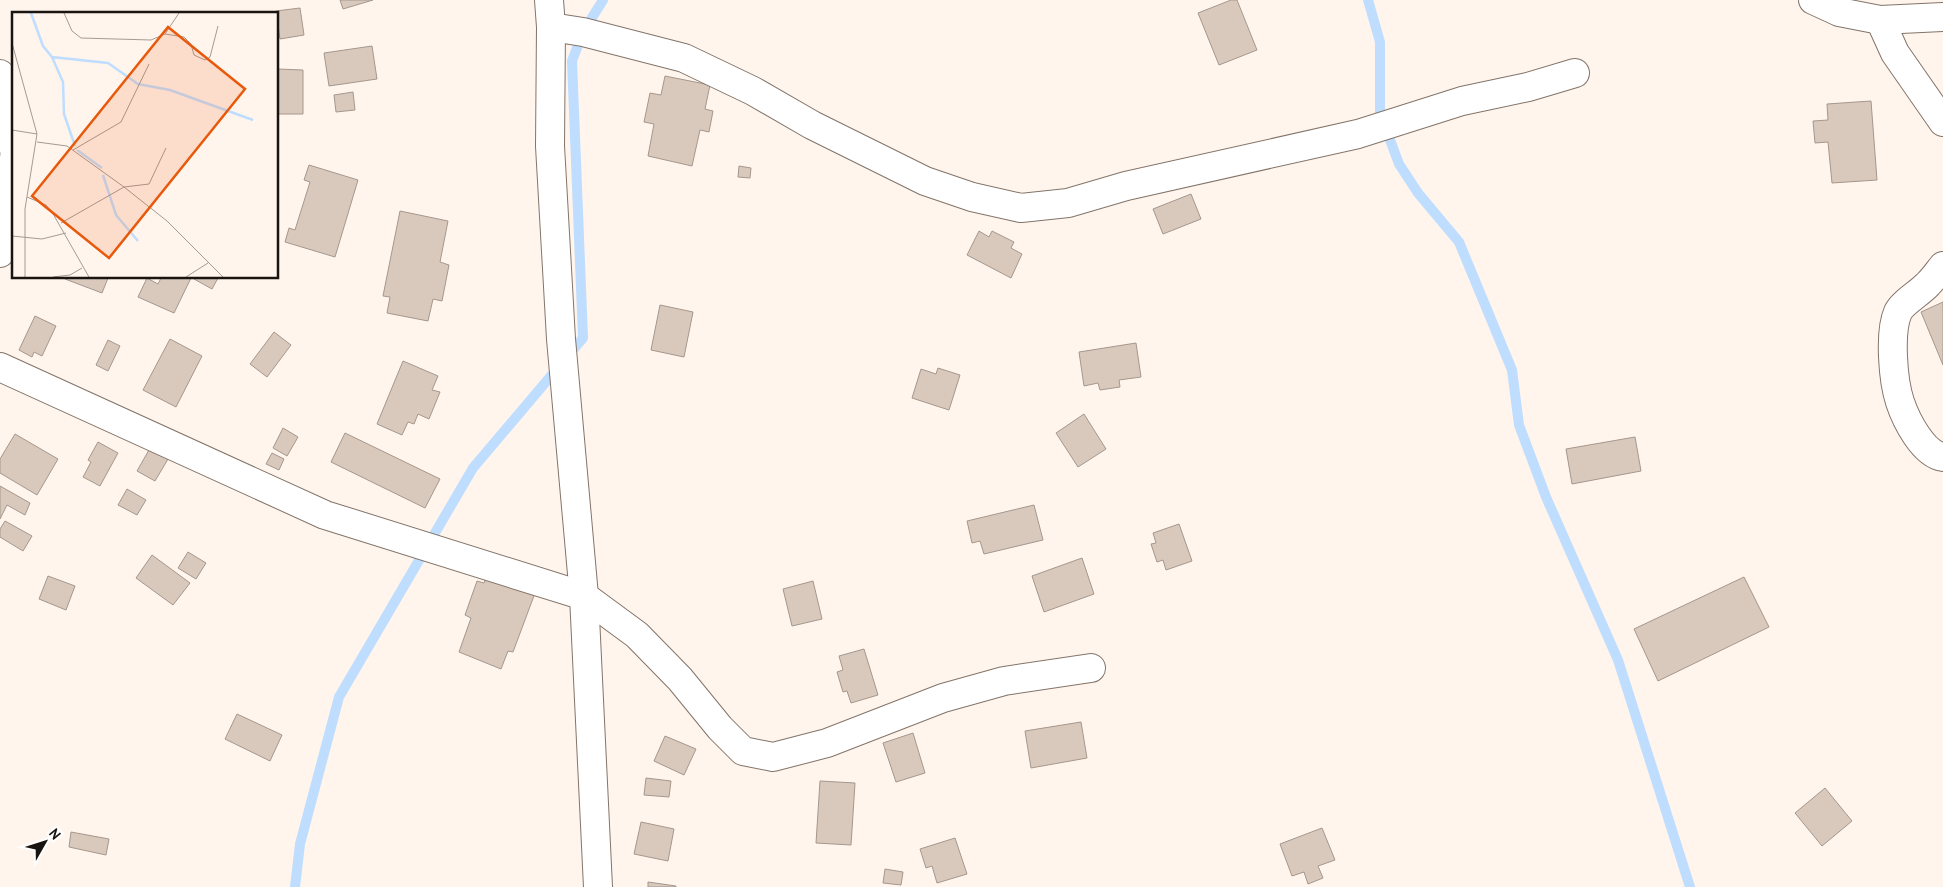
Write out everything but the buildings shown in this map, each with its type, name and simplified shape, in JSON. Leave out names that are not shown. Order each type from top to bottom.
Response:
[{"type":"street","points":[[549,0],[551,27],[550,146],[562,339],[584,596],[598,887]]},
{"type":"street","points":[[1813,0],[1839,12],[1880,20],[1943,17]]},
{"type":"street","points":[[1880,20],[1895,53],[1943,122]]},
{"type":"street","points":[[551,27],[583,32],[684,58],[753,91],[812,125],[925,181],[972,197],[1021,208],[1068,203],[1126,186],[1358,134],[1462,101],[1528,87],[1575,73]]},
{"type":"street","points":[[0,74],[12,139]]},
{"type":"street","points":[[0,253],[12,174]]},
{"type":"street","points":[[1943,266],[1929,283],[1898,310],[1892,335],[1893,363],[1900,402],[1920,443],[1943,457]]},
{"type":"street","points":[[0,367],[325,515],[584,596],[636,635],[680,679],[720,728],[743,751],[773,757],[827,743],[943,698],[1004,682],[1091,668]]},
{"type":"waterway","points":[[295,887],[300,844],[339,697],[473,468],[583,338],[572,61],[583,32],[603,0]]},
{"type":"waterway","points":[[1368,0],[1380,42],[1380,113],[1399,164],[1418,193],[1459,242],[1512,370],[1519,425],[1546,497],[1618,660],[1690,887]]}]
